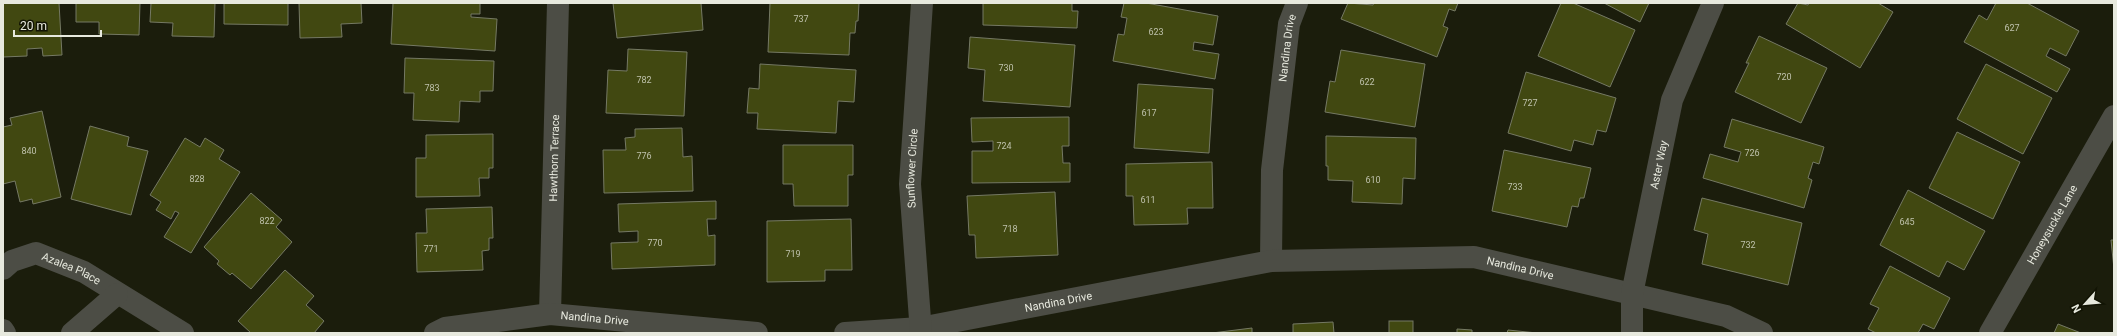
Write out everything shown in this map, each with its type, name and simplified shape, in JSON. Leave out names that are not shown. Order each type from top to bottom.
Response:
[{"type":"street","name":"Hawthorn Terrace","points":[[550,314],[558,3]]},
{"type":"street","name":"Sunflower Circle","points":[[921,330],[910,184],[922,3]]},
{"type":"street","name":"Nandina Drive","points":[[1271,261],[1272,170],[1289,24],[1297,3]]},
{"type":"street","name":"Aster Way","points":[[1632,333],[1632,294],[1672,100],[1713,3]]},
{"type":"street","name":"Honeysuckle Lane","points":[[1990,333],[2107,145],[2114,116]]},
{"type":"street","name":"Azalea Place","points":[[3,269],[12,262],[36,253],[84,272],[117,294],[183,333]]},
{"type":"street","name":"Nandina Drive","points":[[845,333],[921,330],[1271,261],[1474,257],[1726,316],[1762,333]]},
{"type":"street","points":[[72,333],[117,294]]},
{"type":"street","name":"Nandina Drive","points":[[435,333],[445,328],[550,314],[757,333]]},
{"type":"building","points":[[3,3],[59,3],[62,55],[43,56],[42,48],[27,49],[27,56],[3,57]]},
{"type":"building","points":[[76,3],[140,3],[139,35],[99,34],[99,22],[76,22]]},
{"type":"building","points":[[151,3],[215,3],[214,37],[172,36],[173,23],[150,22]]},
{"type":"building","points":[[224,3],[288,3],[288,25],[224,24]]},
{"type":"building","points":[[299,3],[361,3],[362,23],[341,24],[342,37],[300,38]]},
{"type":"building","points":[[393,3],[480,3],[480,14],[471,14],[471,17],[497,19],[495,51],[391,44]]},
{"type":"building","points":[[613,3],[701,3],[703,30],[617,38]]},
{"type":"building","points":[[770,3],[859,3],[858,21],[856,21],[855,33],[850,33],[849,55],[768,52]]},
{"type":"building","points":[[983,3],[1072,3],[1072,11],[1078,11],[1077,28],[983,25]]},
{"type":"building","points":[[1124,3],[1146,3],[1218,16],[1213,45],[1194,42],[1193,50],[1219,54],[1215,79],[1113,61],[1118,34],[1124,35],[1127,18],[1121,17]]},
{"type":"building","points":[[1348,3],[1373,5],[1374,3],[1458,3],[1455,11],[1449,9],[1443,26],[1448,28],[1437,57],[1341,19]]},
{"type":"building","points":[[1561,3],[1573,3],[1635,30],[1610,87],[1538,56]]},
{"type":"building","points":[[1604,3],[1649,3],[1640,22]]},
{"type":"building","points":[[1798,3],[1808,5],[1809,3],[1878,3],[1893,12],[1860,68],[1786,24]]},
{"type":"building","points":[[1996,3],[2027,3],[2079,31],[2066,56],[2050,48],[2046,56],[2070,69],[2057,92],[1964,42],[1979,15],[1987,20]]},
{"type":"building","points":[[1759,36],[1827,68],[1801,123],[1735,92],[1749,63],[1746,63]]},
{"type":"building","points":[[970,37],[1075,45],[1070,107],[983,101],[985,70],[968,68]]},
{"type":"building","points":[[628,49],[687,52],[684,116],[606,113],[608,70],[627,71]]},
{"type":"building","points":[[1341,50],[1425,64],[1415,127],[1325,112],[1330,81],[1335,82]]},
{"type":"building","points":[[405,58],[494,61],[493,91],[480,91],[480,102],[460,101],[459,122],[413,120],[414,93],[404,93]]},
{"type":"building","points":[[760,64],[856,70],[854,102],[838,101],[836,133],[757,129],[758,113],[747,113],[749,88],[759,89]]},
{"type":"building","points":[[1986,64],[2052,98],[2023,154],[1957,119]]},
{"type":"building","points":[[1526,72],[1616,98],[1606,132],[1597,130],[1593,145],[1574,140],[1571,151],[1508,133]]},
{"type":"building","points":[[1138,84],[1213,89],[1209,153],[1134,148]]},
{"type":"building","points":[[42,111],[61,197],[33,204],[32,199],[20,202],[15,181],[3,184],[3,127],[12,125],[10,118]]},
{"type":"building","points":[[1069,117],[1069,146],[1062,146],[1063,163],[1070,163],[1070,182],[972,183],[972,151],[993,151],[993,141],[972,142],[971,118]]},
{"type":"building","points":[[1732,119],[1824,147],[1819,164],[1813,162],[1808,178],[1812,180],[1804,208],[1703,178],[1710,154],[1738,162],[1741,152],[1724,147]]},
{"type":"building","points":[[90,126],[129,137],[127,146],[148,151],[131,215],[71,199]]},
{"type":"building","points":[[682,128],[683,157],[692,156],[693,191],[604,193],[603,150],[626,150],[625,138],[635,137],[635,129]]},
{"type":"building","points":[[1957,132],[2020,162],[1993,219],[1929,188]]},
{"type":"building","points":[[493,134],[493,168],[489,168],[489,178],[479,178],[480,196],[416,197],[416,158],[426,158],[426,135]]},
{"type":"building","points":[[1326,136],[1416,138],[1415,179],[1403,178],[1402,204],[1352,202],[1353,181],[1328,180],[1328,166],[1326,166]]},
{"type":"building","points":[[185,138],[200,147],[205,138],[224,150],[219,159],[240,172],[191,253],[164,237],[179,213],[175,211],[171,219],[156,210],[161,202],[150,195]]},
{"type":"building","points":[[783,145],[853,145],[853,175],[848,175],[848,206],[794,206],[793,184],[783,184]]},
{"type":"building","points":[[1504,150],[1591,168],[1584,198],[1580,198],[1578,207],[1572,206],[1567,227],[1492,211]]},
{"type":"building","points":[[1212,162],[1213,208],[1187,208],[1188,224],[1134,225],[1133,196],[1126,196],[1126,164]]},
{"type":"building","points":[[1908,190],[1985,231],[1964,270],[1947,261],[1939,277],[1880,245]]},
{"type":"building","points":[[1055,192],[1058,255],[976,258],[975,235],[969,235],[967,196]]},
{"type":"building","points":[[251,193],[282,220],[276,227],[292,242],[251,289],[232,273],[230,275],[217,264],[219,261],[204,247]]},
{"type":"building","points":[[1702,198],[1802,223],[1788,285],[1702,264],[1708,234],[1694,230]]},
{"type":"building","points":[[716,201],[716,219],[707,219],[708,236],[715,235],[715,265],[612,269],[611,243],[638,242],[638,231],[619,232],[618,204]]},
{"type":"building","points":[[492,207],[493,238],[489,238],[489,250],[482,251],[483,270],[417,272],[416,233],[427,233],[426,209]]},
{"type":"building","points":[[851,219],[852,270],[825,270],[825,281],[767,282],[767,221]]},
{"type":"building","points":[[2111,240],[2114,240],[2114,269]]},
{"type":"building","points":[[1890,266],[1950,298],[1934,329],[1923,324],[1918,333],[1876,333],[1868,329],[1879,308],[1870,304]]},
{"type":"building","points":[[285,270],[314,296],[306,305],[324,321],[314,333],[251,333],[238,321]]},
{"type":"building","points":[[1389,321],[1413,321],[1413,333],[1389,333]]},
{"type":"building","points":[[1333,322],[1334,333],[1293,333],[1293,324]]},
{"type":"building","points":[[2058,324],[2081,333],[2054,333]]},
{"type":"building","points":[[1252,328],[1252,333],[1212,333]]},
{"type":"building","points":[[1457,329],[1472,330],[1472,333],[1457,333]]},
{"type":"building","points":[[1508,330],[1537,333],[1507,333]]}]
